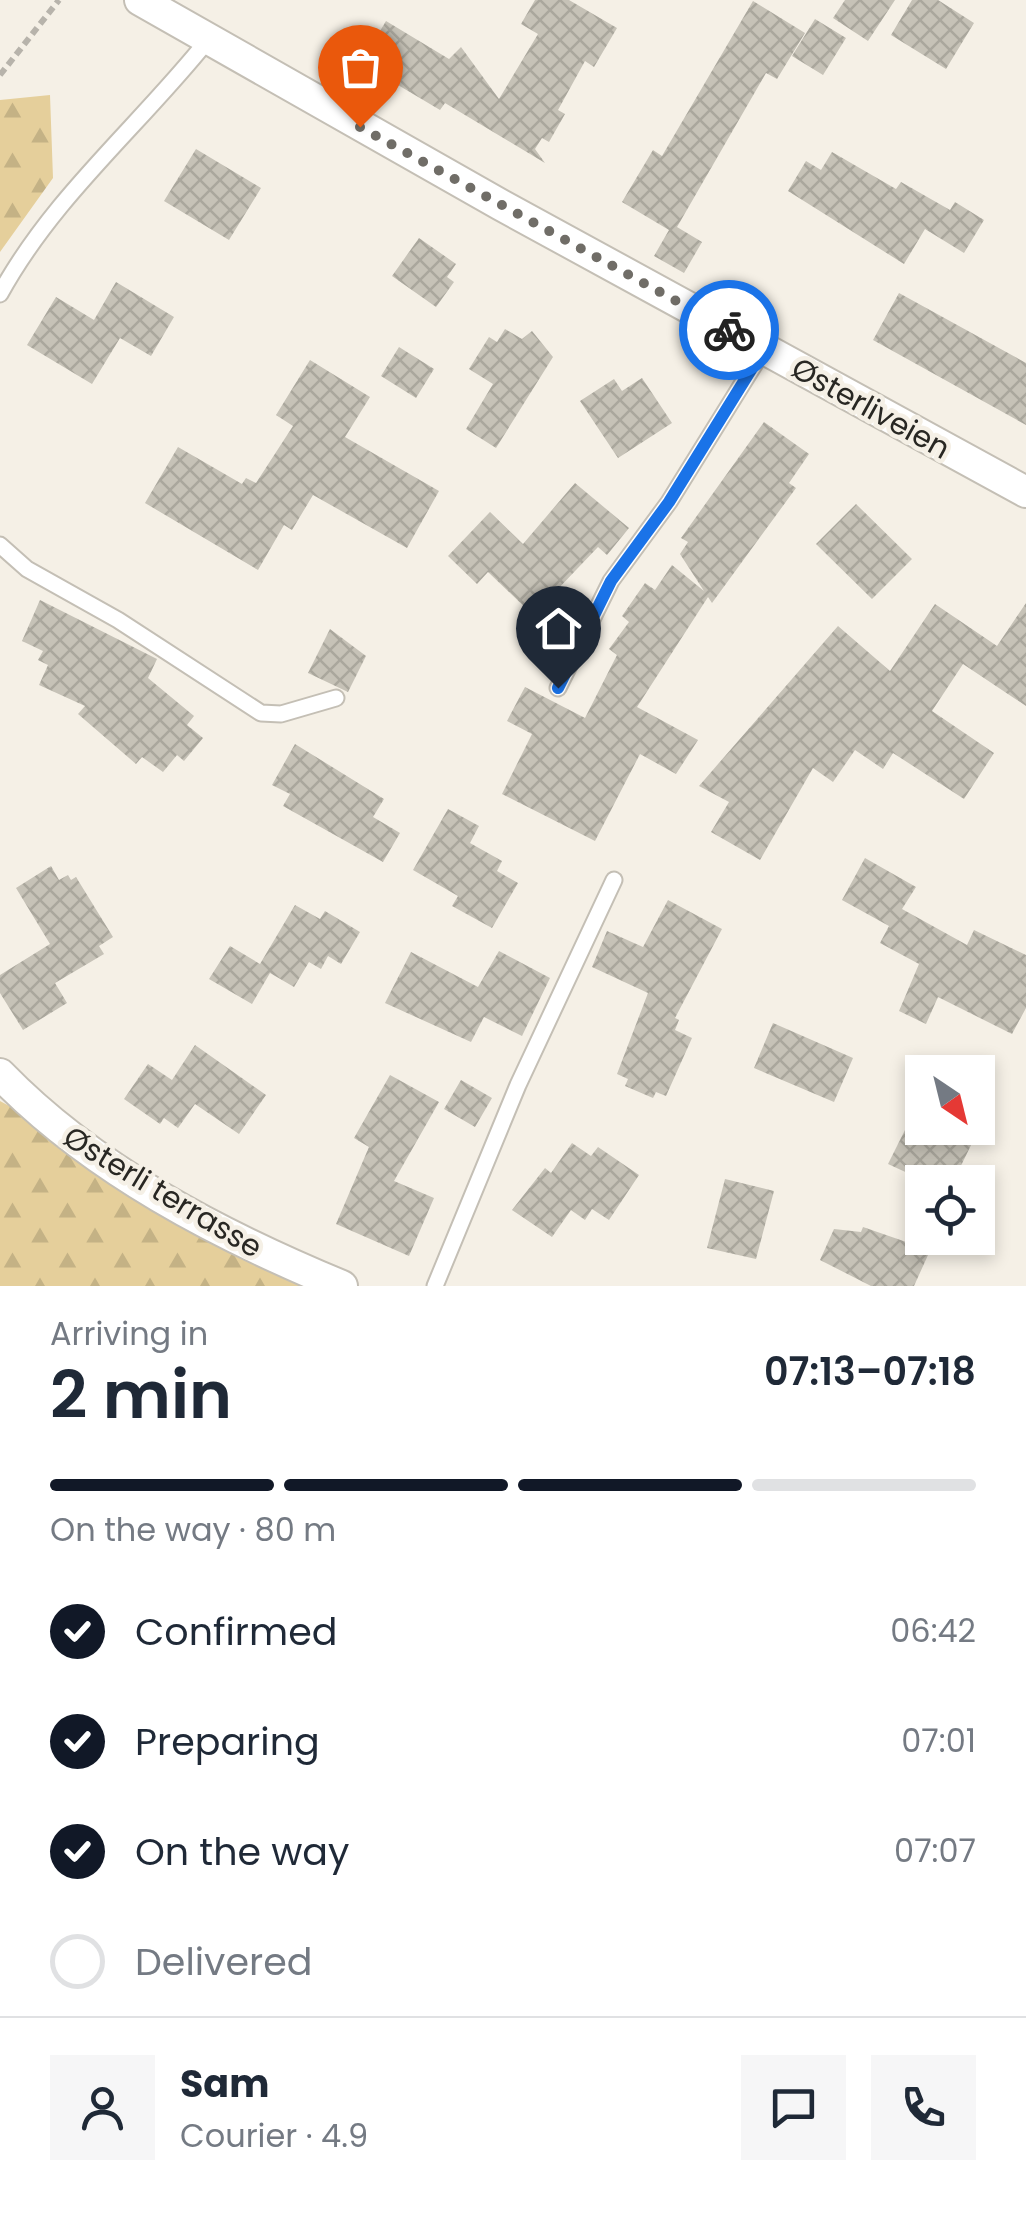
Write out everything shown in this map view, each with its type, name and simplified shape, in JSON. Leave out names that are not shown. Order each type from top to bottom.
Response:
[{"type":"street","name":"Østerliveien","points":[[140,0],[1026,492]]},
{"type":"street","name":"Østerli terrasse","points":[[0,1074],[59,1130],[170,1201],[262,1253],[342,1286]]},
{"type":"lane","points":[[0,294],[20,257],[79,183],[161,98],[208,41]]},
{"type":"lane","points":[[558,688],[611,581],[669,502],[764,349]]},
{"type":"lane","points":[[0,546],[27,569],[118,620],[262,713],[281,714],[336,698]]},
{"type":"lane","points":[[435,1286],[518,1085],[614,880]]},
{"type":"path","points":[[0,74],[59,0]]},
{"type":"green space","points":[[50,95],[53,178],[0,252],[0,100]]},
{"type":"green space","points":[[0,1101],[344,1286],[0,1286]]},
{"type":"building","points":[[535,0],[569,0],[617,28],[594,67],[585,61],[558,110],[565,114],[549,142],[542,138],[535,149],[545,163],[445,103],[440,110],[361,63],[386,21],[449,59],[461,47],[499,99],[538,34],[521,24]]},
{"type":"building","points":[[845,0],[895,0],[868,41],[833,18]]},
{"type":"building","points":[[912,0],[938,0],[974,23],[946,69],[891,35]]},
{"type":"building","points":[[753,1],[805,33],[777,79],[766,73],[677,227],[702,242],[684,273],[654,256],[669,230],[622,202],[653,150],[662,156]]},
{"type":"building","points":[[815,19],[846,38],[823,75],[792,56]]},
{"type":"building","points":[[196,149],[261,188],[229,240],[164,201]]},
{"type":"building","points":[[832,152],[896,189],[901,182],[950,210],[955,202],[984,220],[964,253],[925,229],[904,264],[788,191],[806,161],[821,170]]},
{"type":"building","points":[[419,238],[456,264],[447,277],[454,282],[436,307],[392,276]]},
{"type":"building","points":[[116,282],[174,317],[151,356],[120,338],[92,384],[27,345],[56,297],[94,320]]},
{"type":"building","points":[[899,293],[1026,363],[1026,425],[873,340]]},
{"type":"building","points":[[505,329],[522,339],[532,331],[553,357],[496,448],[466,429],[493,384],[469,369],[489,337],[497,342]]},
{"type":"building","points":[[399,347],[434,369],[416,398],[381,376]]},
{"type":"building","points":[[310,360],[370,397],[345,437],[439,491],[407,548],[313,495],[292,530],[284,525],[258,570],[145,503],[178,447],[242,484],[246,478],[256,483],[293,426],[276,415]]},
{"type":"building","points":[[642,378],[672,423],[618,458],[580,401],[614,379],[622,391]]},
{"type":"building","points":[[764,422],[809,454],[789,483],[796,488],[712,603],[708,597],[637,707],[698,740],[676,774],[640,754],[595,841],[502,794],[532,734],[507,721],[525,687],[585,718],[617,655],[609,649],[629,622],[622,616],[645,583],[655,590],[672,565],[704,591],[680,554],[688,542],[681,538]]},
{"type":"building","points":[[575,483],[629,528],[607,555],[598,547],[533,615],[488,572],[477,584],[448,556],[490,512],[523,544]]},
{"type":"building","points":[[856,504],[912,559],[872,599],[816,544]]},
{"type":"building","points":[[40,600],[157,659],[148,678],[194,716],[187,725],[203,738],[184,761],[177,755],[163,772],[142,757],[136,764],[78,714],[85,706],[39,685],[48,665],[38,660],[43,651],[22,641]]},
{"type":"building","points":[[1026,603],[1026,706],[963,664],[932,711],[994,753],[964,799],[893,753],[883,769],[855,750],[833,782],[813,768],[760,860],[711,832],[729,802],[699,786],[838,626],[890,671],[935,604],[997,646]]},
{"type":"building","points":[[330,629],[366,656],[348,692],[308,673]]},
{"type":"building","points":[[295,744],[384,799],[373,817],[400,833],[383,862],[283,806],[290,794],[272,785]]},
{"type":"building","points":[[448,809],[479,826],[470,843],[502,861],[497,871],[518,883],[492,928],[452,906],[458,896],[413,870]]},
{"type":"building","points":[[865,858],[916,887],[902,909],[967,945],[974,930],[1026,955],[1026,1008],[1012,1034],[938,997],[926,1024],[899,1011],[919,964],[880,943],[889,926],[842,900]]},
{"type":"building","points":[[51,866],[59,880],[68,875],[71,880],[76,877],[113,937],[99,946],[104,954],[55,983],[67,1003],[23,1030],[0,993],[0,975],[50,944],[16,888]]},
{"type":"building","points":[[668,900],[722,929],[675,1018],[679,1020],[675,1030],[692,1038],[666,1096],[656,1092],[653,1098],[625,1086],[628,1079],[617,1074],[648,993],[592,967],[607,931],[643,947]]},
{"type":"building","points":[[295,905],[320,919],[325,911],[360,932],[341,964],[328,956],[321,969],[309,962],[294,987],[270,973],[252,1004],[209,979],[230,946],[260,964]]},
{"type":"building","points":[[499,951],[550,978],[522,1036],[484,1017],[471,1042],[385,1003],[411,952],[478,987]]},
{"type":"building","points":[[773,1023],[853,1058],[834,1102],[754,1068]]},
{"type":"building","points":[[195,1045],[266,1095],[239,1134],[195,1104],[178,1128],[164,1118],[160,1124],[124,1099],[148,1064],[172,1080]]},
{"type":"building","points":[[390,1075],[439,1102],[394,1181],[434,1198],[409,1256],[336,1224],[369,1147],[354,1138]]},
{"type":"building","points":[[461,1080],[492,1098],[475,1127],[444,1109]]},
{"type":"building","points":[[905,1130],[905,1145],[971,1145],[961,1165],[905,1165],[905,1172],[888,1164]]},
{"type":"building","points":[[572,1143],[591,1156],[598,1147],[639,1175],[609,1220],[592,1209],[585,1220],[571,1210],[552,1237],[512,1210],[545,1168],[551,1173]]},
{"type":"building","points":[[725,1179],[774,1191],[756,1259],[707,1248]]},
{"type":"building","points":[[863,1227],[905,1242],[905,1255],[928,1255],[914,1286],[871,1286],[820,1260],[834,1229],[861,1232]]},
{"type":"way so far","points":[[360,127],[729,330]]},
{"type":"route","points":[[558,688],[572,651],[611,581],[669,502],[764,349],[729,330]]}]
